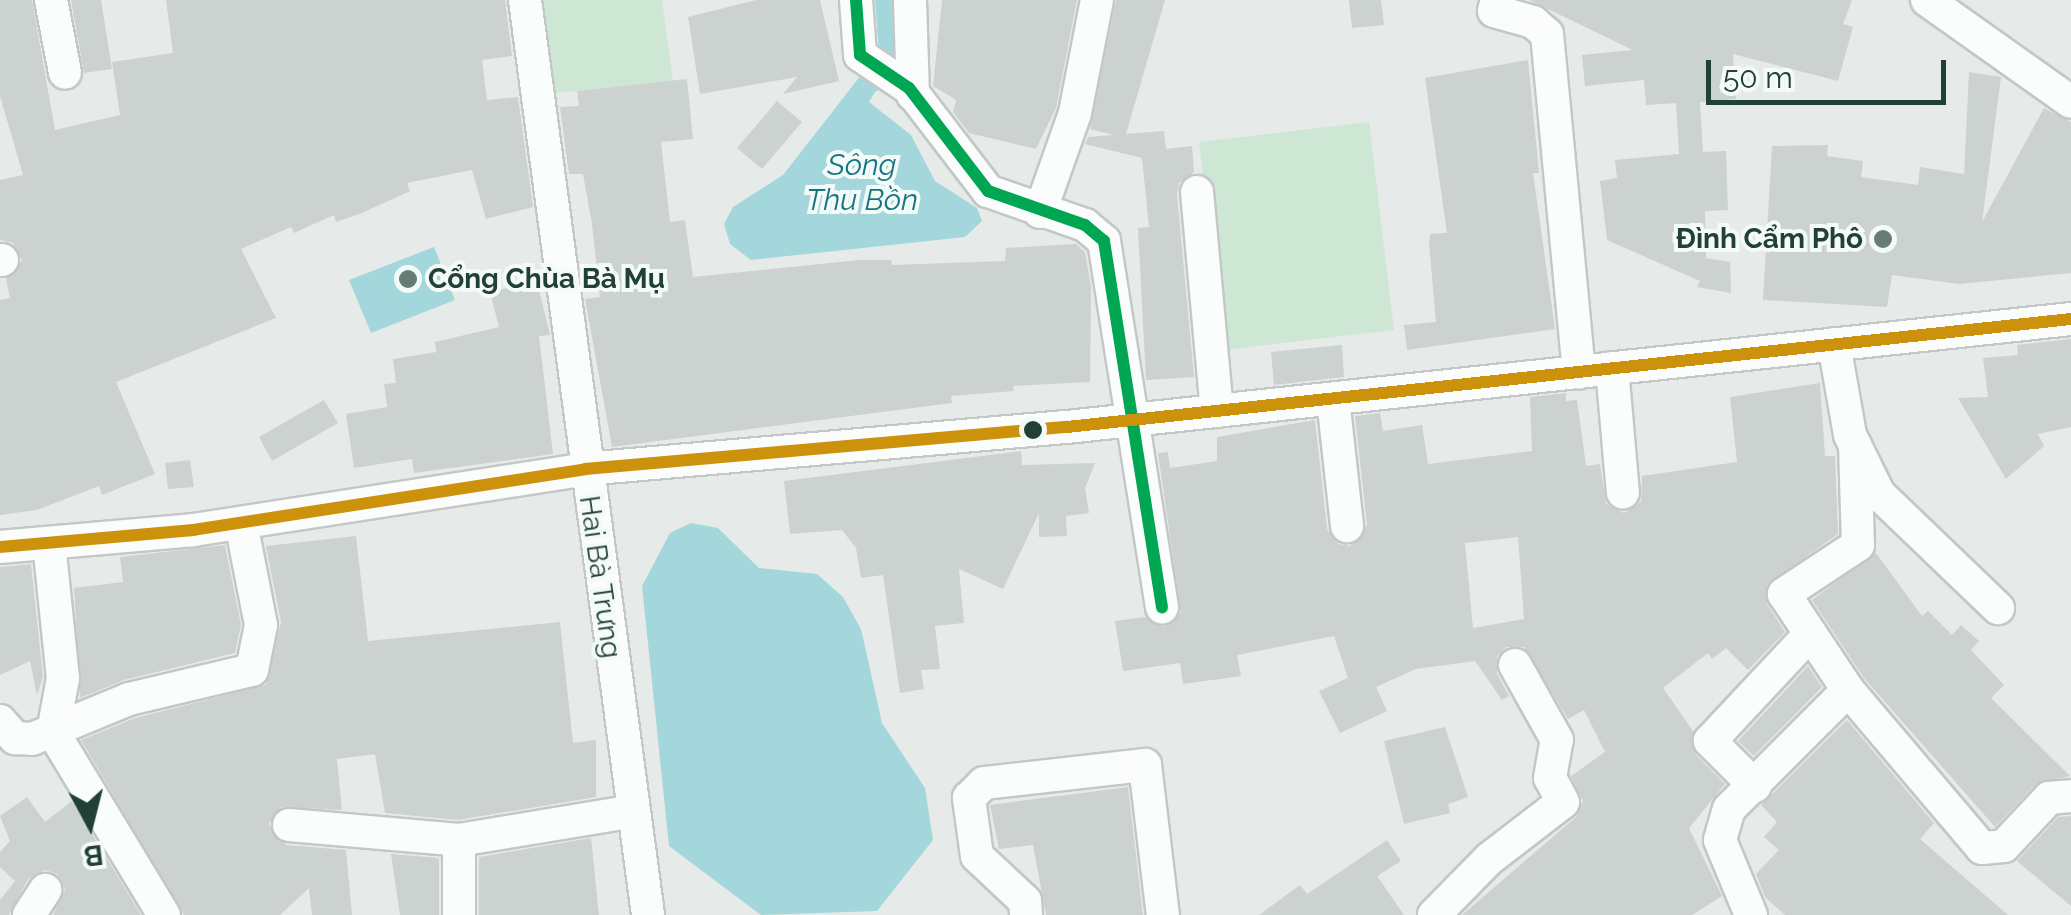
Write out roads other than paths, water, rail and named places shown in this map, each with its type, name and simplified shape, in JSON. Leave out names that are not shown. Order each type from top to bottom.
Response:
[{"type":"street","points":[[51,0],[66,73]]},
{"type":"street","name":"Hai Bà Trưng","points":[[524,0],[648,915]]},
{"type":"street","points":[[856,0],[860,55],[911,91],[988,192],[1085,224],[1104,241],[1162,607]]},
{"type":"street","points":[[910,0],[911,91]]},
{"type":"street","points":[[1040,212],[1075,113],[1098,0]]},
{"type":"street","points":[[1497,0],[1494,11],[1533,22],[1547,34],[1596,370],[1622,493]]},
{"type":"street","points":[[1927,0],[2071,102]]},
{"type":"street","points":[[1198,192],[1217,411]]},
{"type":"street","points":[[0,547],[242,522],[585,468],[1132,420],[2071,318]]},
{"type":"street","points":[[1834,344],[1855,445],[1858,545],[1784,594],[1848,690],[1982,848],[2004,846],[2049,798],[2071,796]]},
{"type":"street","points":[[1333,399],[1347,526]]},
{"type":"street","points":[[1855,445],[1879,494],[1998,608]]},
{"type":"street","points":[[0,720],[24,740],[130,699],[252,670],[261,625],[242,522]]},
{"type":"street","points":[[48,543],[62,678],[52,732],[164,915]]},
{"type":"street","points":[[1755,786],[1710,741],[1810,634]]},
{"type":"street","points":[[1434,915],[1489,859],[1563,802],[1550,778],[1557,740],[1515,665]]},
{"type":"street","points":[[1752,915],[1720,840],[1729,808],[1848,690]]},
{"type":"street","points":[[1026,915],[1025,901],[977,856],[969,798],[984,783],[1145,765],[1163,915]]},
{"type":"street","points":[[289,825],[459,840],[634,811]]},
{"type":"street","points":[[459,840],[459,915]]},
{"type":"water","name":"Sông Thu Bồn","points":[[875,0],[904,0],[907,76],[875,92],[869,102],[911,135],[935,181],[977,208],[982,221],[965,237],[751,260],[730,244],[724,224],[733,207],[783,175],[879,52]]},
{"type":"water","points":[[434,247],[455,300],[371,333],[349,280]]},
{"type":"water","points":[[691,523],[718,528],[759,568],[817,574],[843,597],[861,629],[882,723],[925,788],[933,840],[877,911],[761,915],[669,846],[642,586],[670,533]]},
{"type":"place","name":"Đình Cẩm Phô","points":[[1883,239]]},
{"type":"place","name":"Cổng Chùa Bà Mụ","points":[[408,279]]}]
